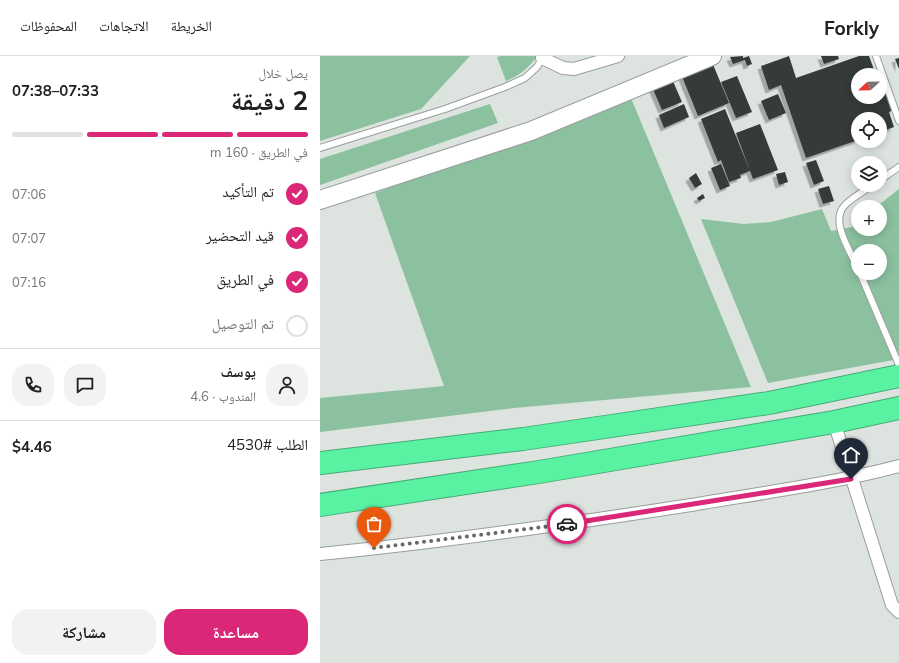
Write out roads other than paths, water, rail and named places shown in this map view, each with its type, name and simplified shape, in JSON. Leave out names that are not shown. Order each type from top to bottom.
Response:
[{"type":"highway","points":[[320,463],[522,439],[761,404],[899,376]]},
{"type":"highway","points":[[320,505],[539,472],[834,422],[899,408]]},
{"type":"street","points":[[543,57],[563,68],[574,69],[618,56]]},
{"type":"street","points":[[320,200],[531,131],[712,56]]},
{"type":"street","points":[[834,422],[892,605],[899,612]]},
{"type":"street","points":[[320,554],[402,546],[589,521],[851,479],[899,466]]},
{"type":"lane","points":[[876,56],[899,121]]},
{"type":"lane","points":[[320,148],[445,109],[505,87],[525,78],[537,67],[543,57]]},
{"type":"lane","points":[[887,175],[899,167]]},
{"type":"lane","points":[[851,253],[841,230],[839,218],[845,206],[864,192]]},
{"type":"lane","points":[[863,280],[899,364]]}]
